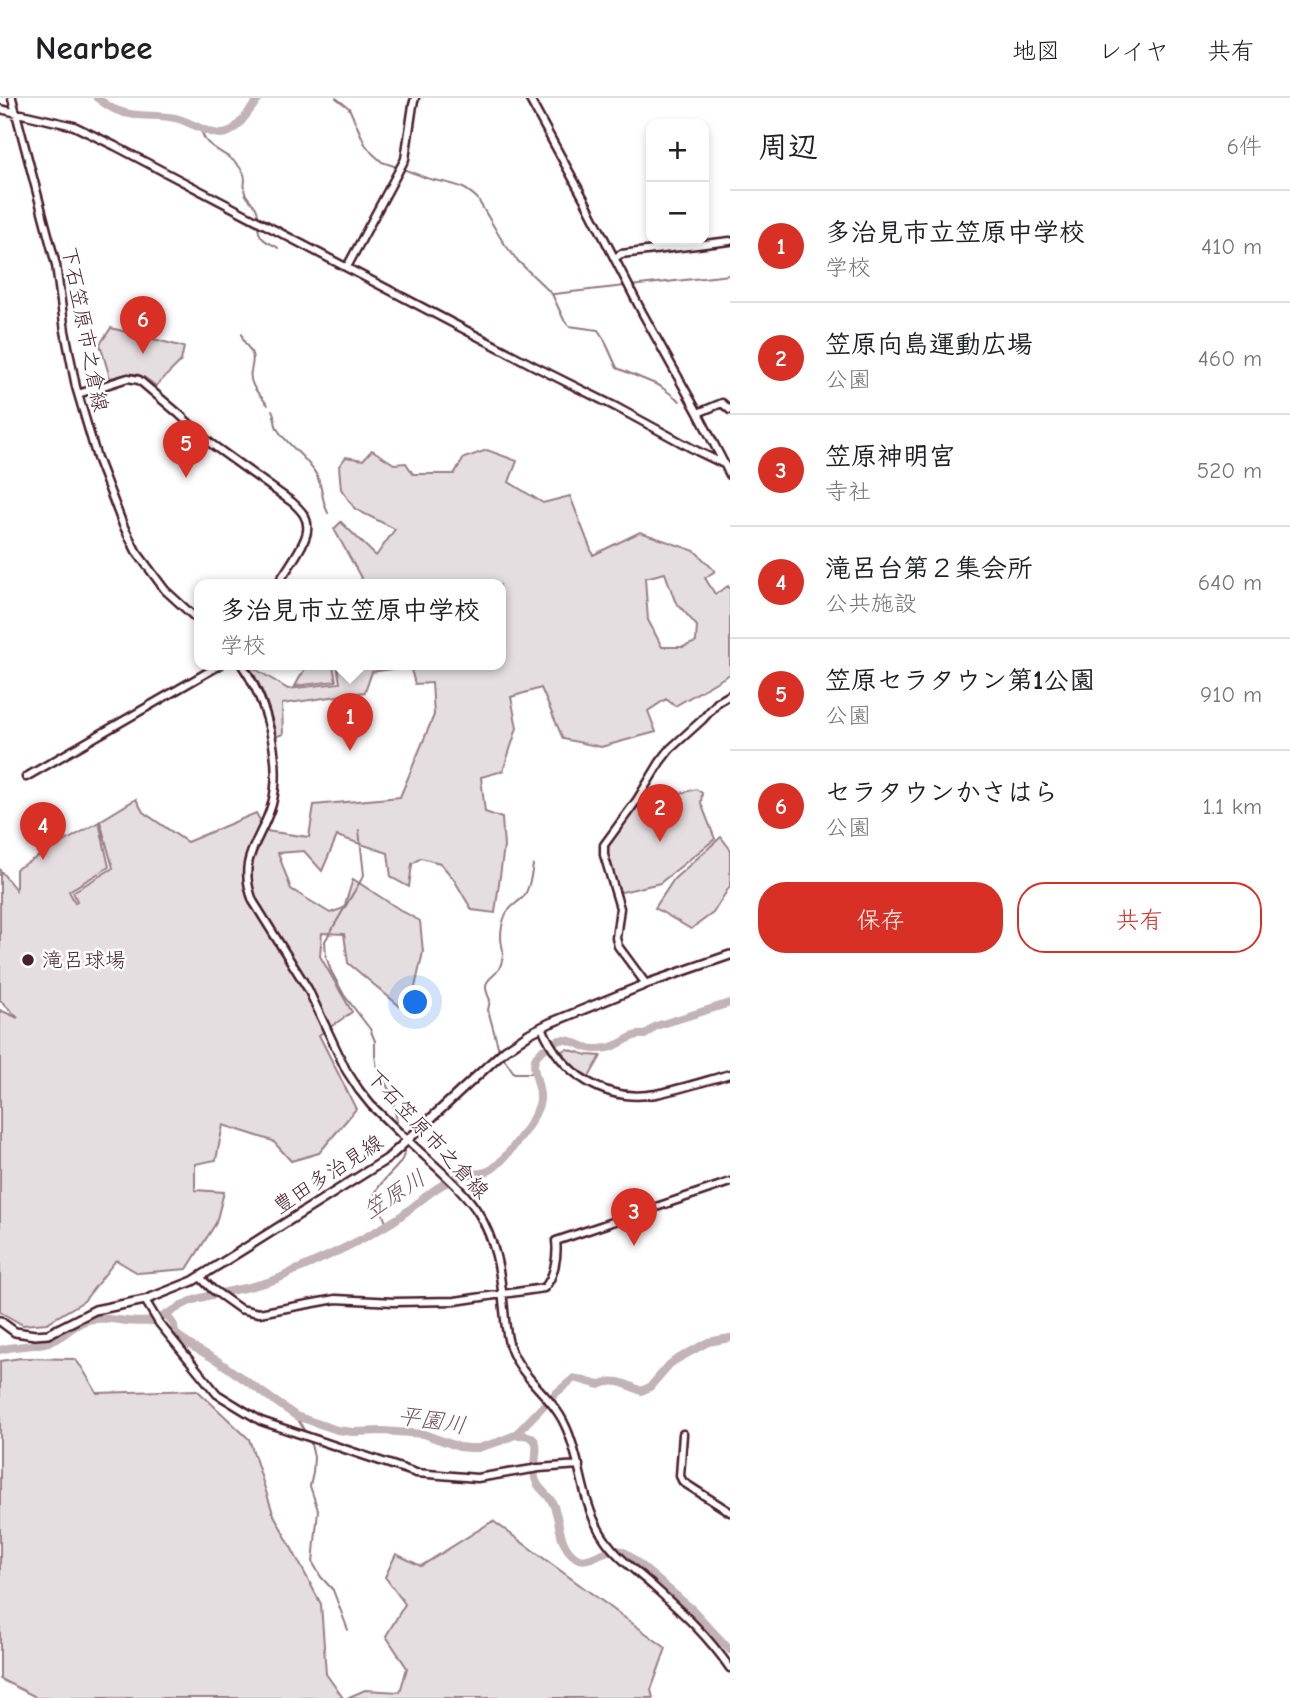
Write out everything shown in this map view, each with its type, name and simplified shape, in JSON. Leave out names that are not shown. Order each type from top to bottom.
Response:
[{"type":"main road","name":"豊田多治見線","points":[[0,1321],[15,1332],[48,1334],[95,1310],[145,1300],[200,1277],[387,1159],[505,1051],[530,1033],[646,984],[730,955]]},
{"type":"street","name":"下石笠原市之倉線","points":[[12,98],[55,265],[78,394],[97,458],[123,526],[136,551],[165,590],[194,617]]},
{"type":"street","points":[[347,267],[405,159],[415,98]]},
{"type":"street","points":[[529,98],[730,475]]},
{"type":"street","points":[[0,109],[74,126],[724,464]]},
{"type":"street","points":[[615,258],[621,254],[730,241]]},
{"type":"street","points":[[78,394],[128,378],[139,380],[210,443],[303,512],[307,532],[280,579]]},
{"type":"street","points":[[698,413],[722,402],[730,410]]},
{"type":"street","points":[[26,777],[211,670]]},
{"type":"street","name":"下石笠原市之倉線","points":[[246,670],[262,702],[276,772],[271,807],[248,857],[248,888],[253,901],[309,989],[346,1070],[359,1090],[371,1105],[472,1202],[481,1217],[499,1262],[507,1336],[512,1352],[566,1426],[594,1521],[617,1554],[701,1630],[730,1668]]},
{"type":"street","points":[[646,984],[622,953],[616,938],[620,908],[604,855],[604,845],[670,749],[718,702],[730,695]]},
{"type":"street","points":[[542,1027],[555,1052],[574,1073],[595,1086],[627,1095],[656,1094],[730,1074]]},
{"type":"street","points":[[200,1277],[240,1309],[259,1312],[336,1299],[455,1301],[544,1289],[551,1279],[556,1241],[730,1182]]},
{"type":"street","points":[[145,1300],[159,1324],[217,1394],[261,1421],[416,1473],[477,1478],[579,1465]]},
{"type":"street","points":[[683,1434],[680,1476],[683,1482],[730,1513]]},
{"type":"shaded area","points":[[111,328],[184,347],[181,361],[156,386],[135,374],[110,378],[100,344]]},
{"type":"shaded area","points":[[372,450],[394,464],[406,463],[413,474],[454,474],[464,458],[487,450],[517,461],[509,482],[543,503],[570,496],[593,555],[640,532],[695,551],[715,571],[705,578],[715,594],[728,586],[730,589],[730,674],[675,706],[666,699],[648,711],[656,732],[601,747],[563,739],[541,688],[511,697],[517,728],[503,771],[481,777],[485,812],[502,818],[504,847],[495,913],[472,910],[453,878],[440,863],[421,858],[412,864],[409,887],[391,877],[388,853],[337,836],[322,871],[304,851],[278,853],[291,889],[330,913],[344,908],[353,879],[420,921],[423,952],[409,1014],[348,963],[344,934],[322,933],[320,956],[352,1012],[319,1035],[356,1109],[319,1153],[291,1161],[273,1141],[223,1125],[216,1160],[195,1164],[195,1190],[224,1192],[216,1223],[187,1269],[138,1273],[116,1260],[84,1301],[47,1323],[23,1325],[0,1312],[0,1010],[18,1018],[0,1000],[0,870],[16,890],[16,869],[99,822],[109,867],[69,891],[75,903],[77,901],[73,892],[113,868],[100,821],[136,799],[143,812],[187,842],[256,813],[266,831],[309,837],[314,805],[400,797],[434,715],[432,683],[415,684],[411,670],[506,670],[506,579],[362,579],[334,529],[341,522],[376,556],[395,529],[355,509],[341,489],[339,466],[346,457],[363,460]],"holes":[[[665,573],[675,601],[697,626],[696,642],[683,647],[662,647],[648,620],[645,578]]]},
{"type":"shaded area","points":[[252,670],[257,670],[288,689],[340,683],[338,670],[385,670],[372,672],[365,692],[282,704],[283,734],[275,737],[266,700]]},
{"type":"shaded area","points":[[304,670],[334,670],[336,681],[295,686]]},
{"type":"shaded area","points":[[696,789],[702,793],[701,803],[715,839],[660,883],[622,892],[619,890],[608,859],[608,846],[642,798],[651,802],[675,790],[681,793]]},
{"type":"shaded area","points":[[721,837],[730,849],[730,886],[713,913],[691,929],[655,908],[674,879]]},
{"type":"shaded area","points":[[567,1049],[601,1056],[589,1077],[567,1059],[562,1051]]},
{"type":"shaded area","points":[[21,1358],[75,1359],[97,1393],[197,1390],[249,1439],[273,1513],[321,1604],[326,1674],[343,1698],[35,1698],[0,1679],[0,1361]]},
{"type":"shaded area","points":[[493,1521],[666,1648],[651,1690],[653,1698],[347,1698],[365,1690],[400,1692],[407,1668],[386,1636],[405,1604],[385,1577],[396,1554],[421,1566]]},
{"type":"waterway","points":[[97,98],[123,112],[175,118],[221,134],[236,127],[260,98]]},
{"type":"waterway","points":[[336,98],[349,108],[365,144],[372,153],[382,162],[397,167]]},
{"type":"waterway","points":[[199,126],[206,141],[235,162],[243,172],[245,193],[257,209],[258,216]]},
{"type":"waterway","points":[[403,169],[466,189],[477,198],[517,260],[552,294],[569,326],[598,330],[617,368],[660,386],[680,401]]},
{"type":"waterway","points":[[258,225],[261,237],[278,248]]},
{"type":"waterway","points":[[630,286],[730,275]]},
{"type":"waterway","points":[[554,294],[625,286]]},
{"type":"waterway","points":[[242,334],[253,356],[251,381],[268,405]]},
{"type":"waterway","points":[[272,410],[278,430],[317,476],[328,513]]},
{"type":"waterway","points":[[359,830],[364,875],[325,941],[326,956],[344,995],[370,1029],[375,1041],[377,1068],[392,1095],[397,1122]]},
{"type":"waterway","points":[[499,1050],[488,1010],[490,1000],[486,987],[489,979],[499,969],[502,959],[501,935],[505,916],[526,893],[533,865]]},
{"type":"waterway","name":"笠原川","points":[[0,1350],[52,1341],[88,1320],[152,1321],[189,1302],[277,1279],[337,1252],[395,1220],[442,1185],[461,1176],[488,1171],[498,1164],[534,1117],[540,1100],[535,1059],[553,1043],[564,1040],[591,1049],[609,1048],[633,1036],[645,1035],[656,1026],[730,1003]]},
{"type":"waterway","points":[[503,1057],[514,1073],[535,1073]]},
{"type":"waterway","points":[[387,1225],[375,1194],[400,1162],[405,1150]]},
{"type":"waterway","name":"平園川","points":[[166,1314],[174,1325],[175,1333],[190,1345],[218,1361],[296,1416],[337,1430],[424,1434],[469,1448],[478,1448],[515,1435],[574,1378],[599,1385],[620,1382],[641,1391],[650,1387],[674,1361],[708,1342],[730,1338]]},
{"type":"waterway","points":[[296,1416],[307,1435]]},
{"type":"waterway","points":[[515,1435],[528,1436],[535,1441],[535,1478],[553,1504],[562,1539],[568,1550],[582,1560],[610,1551],[626,1553],[692,1609],[730,1650]]},
{"type":"waterway","points":[[310,1440],[314,1457],[310,1486],[318,1510],[313,1563],[333,1590],[348,1630]]},
{"type":"place","name":"セラタウンかさはら","points":[[143,354]]},
{"type":"place","name":"笠原セラタウン第1公園","points":[[186,478]]},
{"type":"place","name":"多治見市立笠原中学校","points":[[350,751]]},
{"type":"place","name":"笠原向島運動広場","points":[[660,842]]},
{"type":"place","name":"滝呂台第２集会所","points":[[43,860]]},
{"type":"place","name":"滝呂球場","points":[[28,960]]},
{"type":"place","name":"笠原神明宮","points":[[634,1246]]}]
